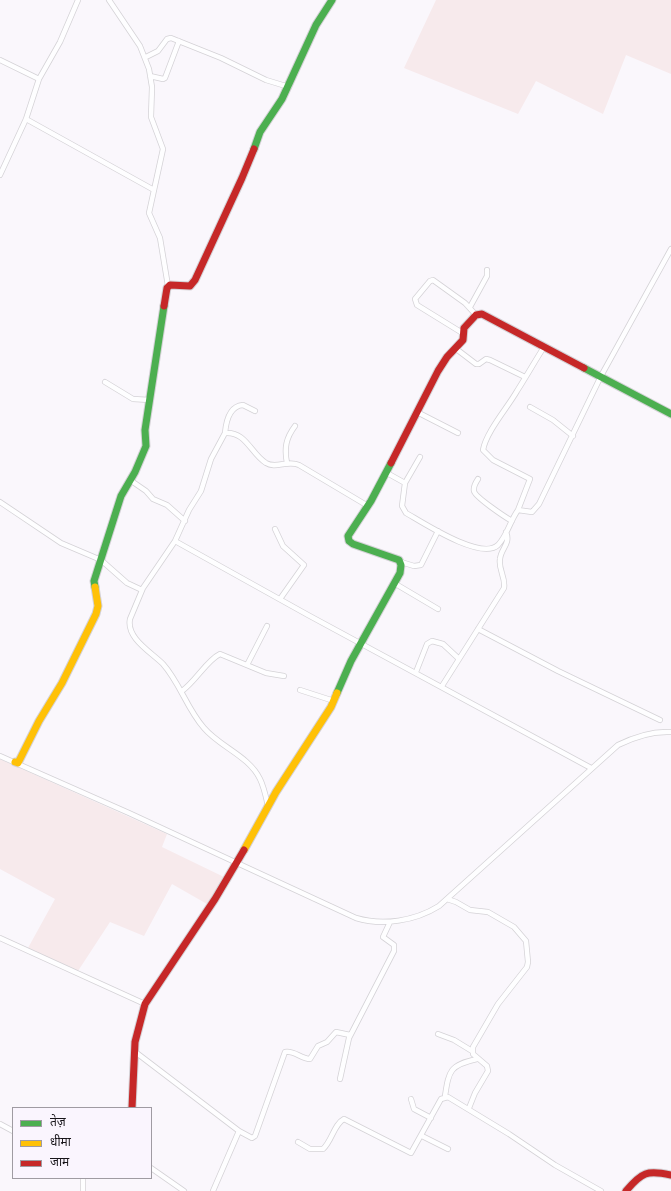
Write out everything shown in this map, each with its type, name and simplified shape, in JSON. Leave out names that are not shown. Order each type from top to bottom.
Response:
[{"type":"street","points":[[0,176],[26,118],[39,79],[60,42],[78,0]]},
{"type":"street","points":[[17,762],[62,683],[96,614],[98,606],[94,586],[101,560],[121,496],[146,446],[145,430],[168,286],[160,238],[149,216],[163,147],[151,117],[152,86],[150,76],[146,57],[138,42],[109,0]]},
{"type":"street","points":[[168,286],[190,286],[195,280],[242,178],[260,132],[289,87],[316,25],[332,0]]},
{"type":"street","points":[[146,57],[158,51],[169,38],[221,58],[266,80],[289,87]]},
{"type":"street","points":[[150,76],[162,79],[166,78],[179,41]]},
{"type":"street","points":[[0,60],[39,79]]},
{"type":"street","points":[[26,118],[154,190]]},
{"type":"street","points":[[518,510],[532,512],[536,509],[601,376],[671,249]]},
{"type":"street","points":[[470,307],[485,281],[487,270]]},
{"type":"street","points":[[464,334],[417,305],[415,299],[431,280],[470,307],[476,315],[486,316],[671,414]]},
{"type":"street","points":[[438,531],[421,565],[414,566],[401,562],[396,558],[353,544],[348,539],[348,533],[368,506],[387,473],[438,370],[463,340],[466,326],[476,315]]},
{"type":"street","points":[[420,458],[405,483],[402,506],[403,511],[438,531],[484,550],[497,546],[518,510],[530,479],[493,460],[483,450],[486,440],[507,404],[517,392],[544,347]]},
{"type":"street","points":[[455,348],[476,364],[479,364],[486,359],[490,360],[525,377]]},
{"type":"street","points":[[105,382],[133,399],[150,400]]},
{"type":"street","points":[[255,411],[241,405],[234,408],[228,416],[225,433],[211,459],[203,485],[175,540],[142,590],[130,619],[130,630],[163,664],[182,691],[203,728],[244,761],[260,778],[268,806]]},
{"type":"street","points":[[530,407],[553,420],[573,436]]},
{"type":"street","points":[[417,412],[458,433]]},
{"type":"street","points":[[286,463],[286,442],[295,426]]},
{"type":"street","points":[[225,433],[230,433],[243,439],[265,463],[273,465],[286,463],[299,465],[368,506]]},
{"type":"street","points":[[387,473],[405,483]]},
{"type":"street","points":[[478,479],[474,488],[474,493],[512,521]]},
{"type":"street","points":[[130,480],[153,498],[167,505],[178,517],[185,521]]},
{"type":"street","points":[[0,502],[61,543],[101,560],[127,583],[142,590]]},
{"type":"street","points":[[275,529],[283,546],[304,564],[280,599]]},
{"type":"street","points":[[442,686],[458,658],[504,588],[505,582],[499,562],[508,540],[506,532]]},
{"type":"street","points":[[175,540],[280,599],[591,768]]},
{"type":"street","points":[[132,1107],[136,1027],[144,1004],[196,928],[255,832],[268,806],[334,701],[361,643],[402,568],[401,562]]},
{"type":"street","points":[[394,583],[438,609]]},
{"type":"street","points":[[247,665],[267,626]]},
{"type":"street","points":[[478,629],[545,664],[660,720]]},
{"type":"street","points":[[416,672],[426,647],[432,641],[443,644],[458,658]]},
{"type":"street","points":[[182,691],[192,683],[211,661],[220,654],[266,673],[284,676]]},
{"type":"street","points":[[300,690],[313,696],[334,701]]},
{"type":"street","points":[[0,756],[17,762],[237,862],[356,918],[370,921],[390,922],[422,915],[447,900],[611,750],[627,740],[660,732],[671,732]]},
{"type":"street","points":[[447,900],[456,902],[470,910],[488,912],[499,917],[519,931],[526,945],[528,962],[527,967],[498,1004],[475,1043],[472,1051]]},
{"type":"street","points":[[340,1079],[350,1035],[394,950],[394,945],[383,938],[390,922]]},
{"type":"street","points":[[0,938],[144,1004]]},
{"type":"street","points":[[134,1051],[239,1131],[252,1138],[255,1136],[285,1052],[291,1052],[306,1059],[310,1059],[318,1046],[327,1042],[336,1032],[350,1035]]},
{"type":"street","points":[[438,1034],[454,1040],[472,1051],[478,1059],[487,1066],[488,1071],[475,1093],[469,1108]]},
{"type":"street","points":[[446,1096],[449,1073],[464,1063],[478,1059]]},
{"type":"street","points":[[446,1096],[469,1108],[555,1165],[601,1191]]},
{"type":"street","points":[[298,1142],[310,1148],[323,1149],[330,1140],[340,1121],[344,1119],[409,1153],[413,1151],[422,1136],[441,1099],[446,1096]]},
{"type":"street","points":[[411,1099],[414,1109],[431,1118]]},
{"type":"street","points":[[0,1124],[12,1130]]},
{"type":"street","points":[[213,1191],[239,1131]]},
{"type":"street","points":[[422,1136],[448,1149]]},
{"type":"street","points":[[152,1169],[184,1191]]},
{"type":"street","points":[[626,1191],[644,1172],[654,1171],[671,1175]]},
{"type":"street","points":[[82,1191],[83,1179]]},
{"type":"shaded area","points":[[436,0],[671,0],[671,74],[626,55],[603,114],[536,81],[518,114],[404,68]]},
{"type":"shaded area","points":[[0,759],[167,834],[162,847],[224,877],[207,904],[172,884],[144,936],[110,922],[78,971],[28,948],[55,899],[0,869]]},
{"type":"traffic: fast","points":[[254,149],[260,132],[282,99],[316,25],[332,0]]},
{"type":"traffic: fast","points":[[95,587],[94,581],[121,496],[135,472],[146,446],[145,430],[164,306]]},
{"type":"traffic: fast","points":[[584,368],[671,414]]},
{"type":"traffic: fast","points":[[337,693],[351,661],[400,573],[401,565],[399,560],[353,544],[349,541],[348,536],[371,501],[391,463]]},
{"type":"traffic: slow","points":[[15,762],[18,763],[39,721],[62,683],[96,614],[98,606],[95,587]]},
{"type":"traffic: slow","points":[[244,850],[276,792],[331,707],[337,693]]},
{"type":"traffic: jam","points":[[164,306],[167,288],[170,285],[190,286],[195,280],[254,149]]},
{"type":"traffic: jam","points":[[391,463],[438,371],[447,357],[463,340],[464,328],[476,315],[482,314],[584,368]]},
{"type":"traffic: jam","points":[[132,1107],[135,1042],[145,1004],[215,899],[244,850]]},
{"type":"traffic: jam","points":[[626,1191],[636,1180],[646,1174],[656,1173],[671,1175]]}]
